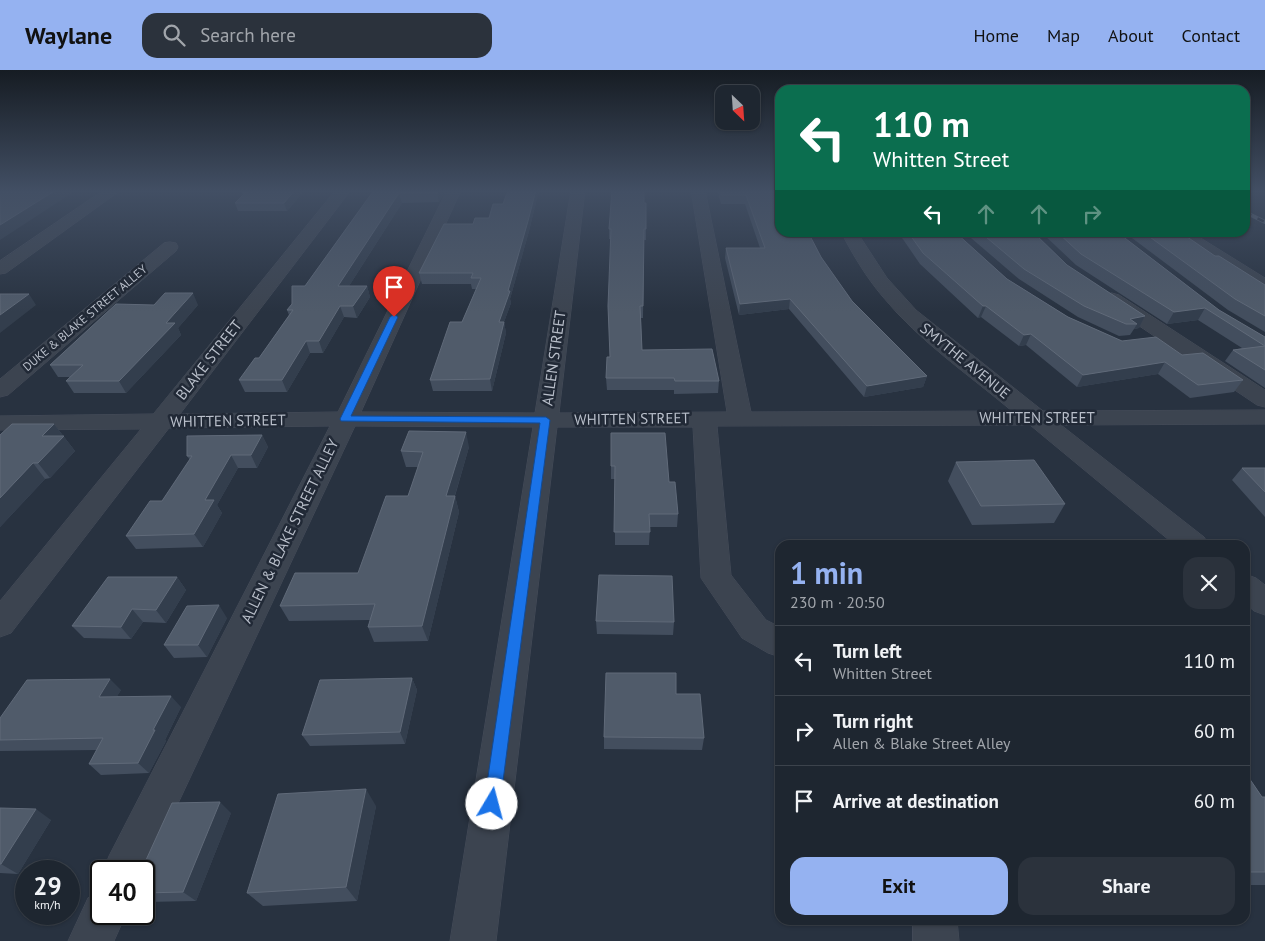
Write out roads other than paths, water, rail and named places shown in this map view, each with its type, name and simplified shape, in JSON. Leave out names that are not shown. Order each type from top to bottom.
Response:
[{"type":"street","points":[[0,269],[55,231]]},
{"type":"street","name":"BLAKE STREET","points":[[0,624],[312,231]]},
{"type":"street","name":"ALLEN & BLAKE STREET ALLEY","points":[[129,860],[345,419],[435,231]]},
{"type":"street","name":"ALLEN STREET","points":[[473,941],[572,231]]},
{"type":"street","points":[[705,231],[740,419]]},
{"type":"street","name":"SMYTHE AVENUE","points":[[852,237],[885,289],[920,325],[1188,540]]},
{"type":"street","points":[[1187,237],[1265,286]]},
{"type":"street","name":"DUKE & BLAKE STREET ALLEY","points":[[0,390],[170,247]]},
{"type":"street","points":[[1100,290],[1170,339],[1265,400]]},
{"type":"street","points":[[1143,341],[1170,339]]},
{"type":"street","name":"WHITTEN STREET","points":[[0,422],[345,419],[1265,417]]},
{"type":"street","points":[[704,418],[716,578],[754,629],[775,640]]},
{"type":"street","points":[[1250,590],[1265,602]]},
{"type":"street","points":[[91,941],[99,925]]},
{"type":"street","points":[[935,925],[936,941]]}]
